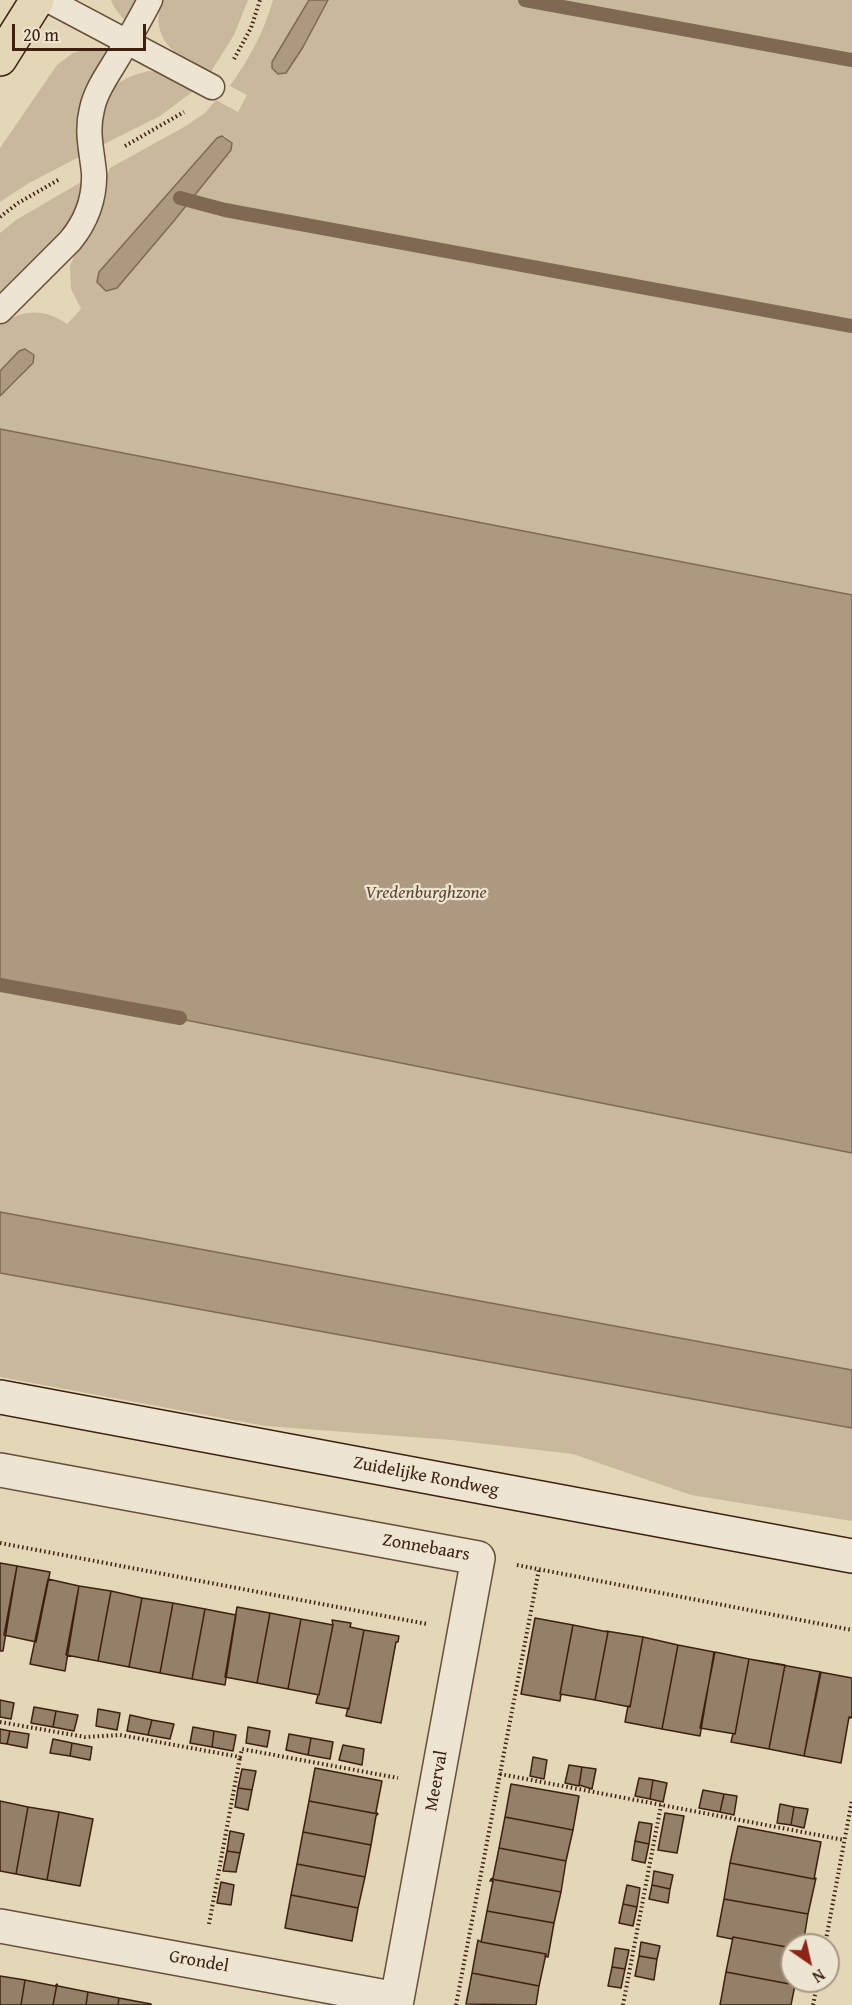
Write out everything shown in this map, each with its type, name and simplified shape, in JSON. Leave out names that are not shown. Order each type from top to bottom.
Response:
[{"type":"main road","points":[[0,59],[37,0]]},
{"type":"street","name":"Zuidelijke Rondweg","points":[[0,1397],[852,1556]]},
{"type":"street","name":"Zonnebaars","points":[[0,1470],[478,1558]]},
{"type":"street","name":"Meerval","points":[[397,2002],[478,1558]]},
{"type":"street","name":"Grondel","points":[[0,1926],[397,2002]]},
{"type":"lane","points":[[48,0],[212,87]]},
{"type":"lane","points":[[0,311],[79,231],[91,202],[94,176],[88,128],[92,107],[150,0]]},
{"type":"path","points":[[0,217],[33,194],[188,110],[212,87],[242,47],[260,0]]},
{"type":"path","points":[[0,1543],[464,1631]]},
{"type":"path","name":"Zonnebaars","points":[[478,1558],[852,1630]]},
{"type":"path","points":[[456,2005],[539,1569]]},
{"type":"path","points":[[0,1722],[85,1737],[120,1735],[240,1756]]},
{"type":"path","points":[[209,1927],[242,1749],[437,1785]]},
{"type":"path","points":[[500,1774],[844,1840]]},
{"type":"path","points":[[827,1933],[852,1800]]},
{"type":"path","points":[[623,2005],[661,1805]]},
{"type":"green space","points":[[111,0],[137,0],[125,21]]},
{"type":"green space","points":[[162,0],[248,0],[234,35],[209,75],[177,54],[163,37],[159,26]]},
{"type":"green space","name":"Vredenburghzone","points":[[273,0],[309,0],[272,62],[286,73],[328,0],[852,0],[852,1521],[691,1495],[573,1454],[452,1440],[265,1426],[0,1377],[0,453],[25,434],[0,429],[0,396],[19,378],[0,371],[0,325],[16,316],[33,312],[50,315],[67,324],[81,309],[71,289],[70,266],[110,168],[184,127],[205,113],[216,100],[238,112],[247,95],[230,86],[255,45]],"holes":[[[225,136],[232,143],[231,150],[117,288],[97,282],[99,272],[217,138]]]},
{"type":"green space","points":[[88,48],[110,50],[81,156],[29,183],[0,202],[0,148],[57,65],[73,53]]},
{"type":"green space","points":[[149,71],[162,73],[195,90],[160,116],[100,146],[102,118],[108,96],[122,81]]},
{"type":"green space","points":[[83,181],[80,200],[67,228],[0,296],[0,233],[16,220]]},
{"type":"shaded area","points":[[309,0],[328,0],[286,73],[278,74],[272,68],[272,62]]},
{"type":"shaded area","points":[[222,136],[232,143],[231,150],[117,288],[106,291],[97,282],[99,272],[217,138]]},
{"type":"shaded area","points":[[25,349],[34,355],[33,363],[0,396],[0,371],[19,351]]},
{"type":"shaded area","points":[[0,429],[852,595],[852,1153],[0,983]]},
{"type":"shaded area","points":[[0,1212],[852,1370],[852,1428],[0,1273]]},
{"type":"building","points":[[0,1563],[17,1566],[3,1651],[0,1651]]},
{"type":"building","points":[[17,1566],[50,1572],[36,1642],[4,1635]]},
{"type":"building","points":[[48,1579],[79,1586],[65,1671],[30,1664]]},
{"type":"building","points":[[79,1586],[111,1591],[98,1661],[66,1655]]},
{"type":"building","points":[[111,1591],[142,1598],[129,1667],[98,1661]]},
{"type":"building","points":[[142,1598],[173,1603],[160,1673],[129,1667]]},
{"type":"building","points":[[173,1603],[205,1609],[192,1679],[160,1673]]},
{"type":"building","points":[[237,1607],[270,1613],[257,1683],[225,1677]]},
{"type":"building","points":[[205,1609],[236,1615],[225,1685],[192,1679]]},
{"type":"building","points":[[270,1613],[301,1619],[288,1689],[257,1683]]},
{"type":"building","points":[[535,1618],[573,1625],[560,1701],[521,1694]]},
{"type":"building","points":[[301,1619],[333,1625],[319,1695],[288,1689]]},
{"type":"building","points":[[332,1620],[351,1623],[350,1627],[364,1630],[349,1709],[316,1703],[333,1625]]},
{"type":"building","points":[[573,1625],[608,1632],[595,1700],[560,1694]]},
{"type":"building","points":[[364,1630],[399,1636],[381,1723],[346,1716]]},
{"type":"building","points":[[606,1631],[643,1637],[630,1707],[595,1700],[608,1632]]},
{"type":"building","points":[[643,1637],[678,1645],[662,1729],[625,1722]]},
{"type":"building","points":[[678,1645],[714,1652],[700,1736],[662,1729]]},
{"type":"building","points":[[715,1652],[749,1659],[735,1734],[700,1728]]},
{"type":"building","points":[[749,1659],[785,1665],[769,1749],[731,1742],[735,1734]]},
{"type":"building","points":[[785,1665],[821,1672],[804,1756],[769,1749]]},
{"type":"building","points":[[820,1672],[852,1678],[852,1715],[851,1718],[849,1717],[841,1763],[804,1756]]},
{"type":"building","points":[[0,1700],[14,1703],[11,1719],[0,1717]]},
{"type":"building","points":[[34,1707],[56,1711],[53,1727],[31,1723]]},
{"type":"building","points":[[98,1709],[120,1713],[117,1730],[96,1726]]},
{"type":"building","points":[[56,1711],[78,1715],[74,1731],[53,1727]]},
{"type":"building","points":[[130,1715],[152,1720],[148,1735],[127,1731]]},
{"type":"building","points":[[152,1720],[174,1724],[170,1739],[148,1735]]},
{"type":"building","points":[[193,1727],[214,1731],[212,1747],[190,1743]]},
{"type":"building","points":[[248,1727],[270,1731],[267,1747],[246,1743]]},
{"type":"building","points":[[0,1729],[10,1731],[7,1744],[0,1743]]},
{"type":"building","points":[[10,1731],[29,1734],[27,1748],[7,1744]]},
{"type":"building","points":[[214,1731],[236,1735],[233,1751],[212,1747]]},
{"type":"building","points":[[289,1734],[311,1738],[308,1755],[286,1750]]},
{"type":"building","points":[[311,1738],[333,1742],[330,1759],[308,1755]]},
{"type":"building","points":[[53,1739],[72,1743],[70,1756],[50,1753]]},
{"type":"building","points":[[72,1743],[92,1747],[90,1760],[70,1756]]},
{"type":"building","points":[[343,1745],[364,1749],[362,1765],[339,1760]]},
{"type":"building","points":[[533,1757],[547,1760],[544,1779],[530,1776]]},
{"type":"building","points":[[569,1765],[582,1767],[579,1786],[565,1783]]},
{"type":"building","points":[[582,1767],[596,1769],[592,1789],[579,1785]]},
{"type":"building","points":[[315,1768],[382,1781],[376,1812],[378,1814],[309,1801]]},
{"type":"building","points":[[242,1769],[256,1771],[252,1790],[238,1788]]},
{"type":"building","points":[[639,1778],[653,1780],[650,1799],[635,1796]]},
{"type":"building","points":[[653,1780],[667,1783],[663,1802],[650,1799]]},
{"type":"building","points":[[511,1784],[579,1796],[573,1830],[505,1817]]},
{"type":"building","points":[[238,1788],[252,1790],[248,1810],[235,1807]]},
{"type":"building","points":[[703,1790],[724,1794],[720,1812],[699,1808]]},
{"type":"building","points":[[724,1794],[737,1796],[734,1815],[720,1812]]},
{"type":"building","points":[[0,1801],[28,1807],[16,1874],[0,1871]]},
{"type":"building","points":[[309,1801],[378,1814],[371,1845],[303,1832]]},
{"type":"building","points":[[780,1804],[794,1807],[791,1825],[777,1823]]},
{"type":"building","points":[[28,1807],[59,1812],[47,1880],[16,1874]]},
{"type":"building","points":[[794,1807],[808,1809],[804,1828],[791,1825]]},
{"type":"building","points":[[59,1812],[93,1819],[80,1886],[47,1880]]},
{"type":"building","points":[[665,1813],[684,1816],[677,1853],[658,1850]]},
{"type":"building","points":[[505,1817],[573,1830],[566,1861],[499,1848]]},
{"type":"building","points":[[639,1822],[652,1824],[649,1844],[635,1841]]},
{"type":"building","points":[[738,1826],[821,1842],[814,1879],[730,1863]]},
{"type":"building","points":[[230,1831],[244,1834],[240,1853],[227,1851]]},
{"type":"building","points":[[303,1832],[371,1845],[365,1877],[297,1864]]},
{"type":"building","points":[[635,1841],[649,1844],[645,1863],[632,1860]]},
{"type":"building","points":[[499,1848],[566,1861],[561,1892],[491,1879]]},
{"type":"building","points":[[227,1851],[240,1853],[236,1872],[223,1871]]},
{"type":"building","points":[[730,1863],[816,1878],[808,1914],[724,1899]]},
{"type":"building","points":[[297,1864],[365,1877],[358,1908],[291,1895]]},
{"type":"building","points":[[654,1871],[673,1875],[670,1889],[652,1885]]},
{"type":"building","points":[[491,1879],[561,1892],[554,1923],[487,1911],[493,1881],[490,1881]]},
{"type":"building","points":[[221,1882],[234,1885],[231,1905],[217,1903]]},
{"type":"building","points":[[627,1885],[640,1888],[637,1907],[623,1904]]},
{"type":"building","points":[[652,1885],[670,1889],[668,1903],[649,1899]]},
{"type":"building","points":[[291,1895],[358,1908],[352,1941],[285,1928]]},
{"type":"building","points":[[724,1899],[808,1914],[805,1933],[780,1933],[780,1946],[717,1936]]},
{"type":"building","points":[[623,1904],[637,1907],[633,1926],[619,1923]]},
{"type":"building","points":[[487,1911],[554,1923],[548,1957],[545,1956],[546,1954],[481,1942]]},
{"type":"building","points":[[733,1937],[780,1946],[780,1982],[726,1972]]},
{"type":"building","points":[[478,1940],[546,1954],[539,1986],[472,1973]]},
{"type":"building","points":[[641,1942],[660,1946],[657,1959],[639,1956]]},
{"type":"building","points":[[615,1948],[629,1950],[625,1969],[612,1967]]},
{"type":"building","points":[[639,1956],[657,1959],[654,1980],[635,1976]]},
{"type":"building","points":[[612,1967],[625,1969],[621,1988],[608,1986]]},
{"type":"building","points":[[726,1972],[780,1982],[780,1993],[793,1993],[791,2005],[720,2005]]},
{"type":"building","points":[[472,1973],[539,1986],[536,2005],[466,2004]]},
{"type":"building","points":[[0,1976],[25,1980],[21,2005],[0,2005]]},
{"type":"building","points":[[25,1980],[55,1986],[57,1984],[53,2005],[21,2005]]},
{"type":"building","points":[[57,1984],[88,1992],[86,2005],[53,2005]]},
{"type":"building","points":[[88,1992],[119,1998],[118,2005],[86,2005]]},
{"type":"building","points":[[119,1998],[151,2004],[151,2005],[118,2005]]},
{"type":"waterway","points":[[525,0],[852,60]]},
{"type":"waterway","points":[[180,198],[225,210],[852,326]]},
{"type":"waterway","points":[[0,985],[180,1018]]}]
